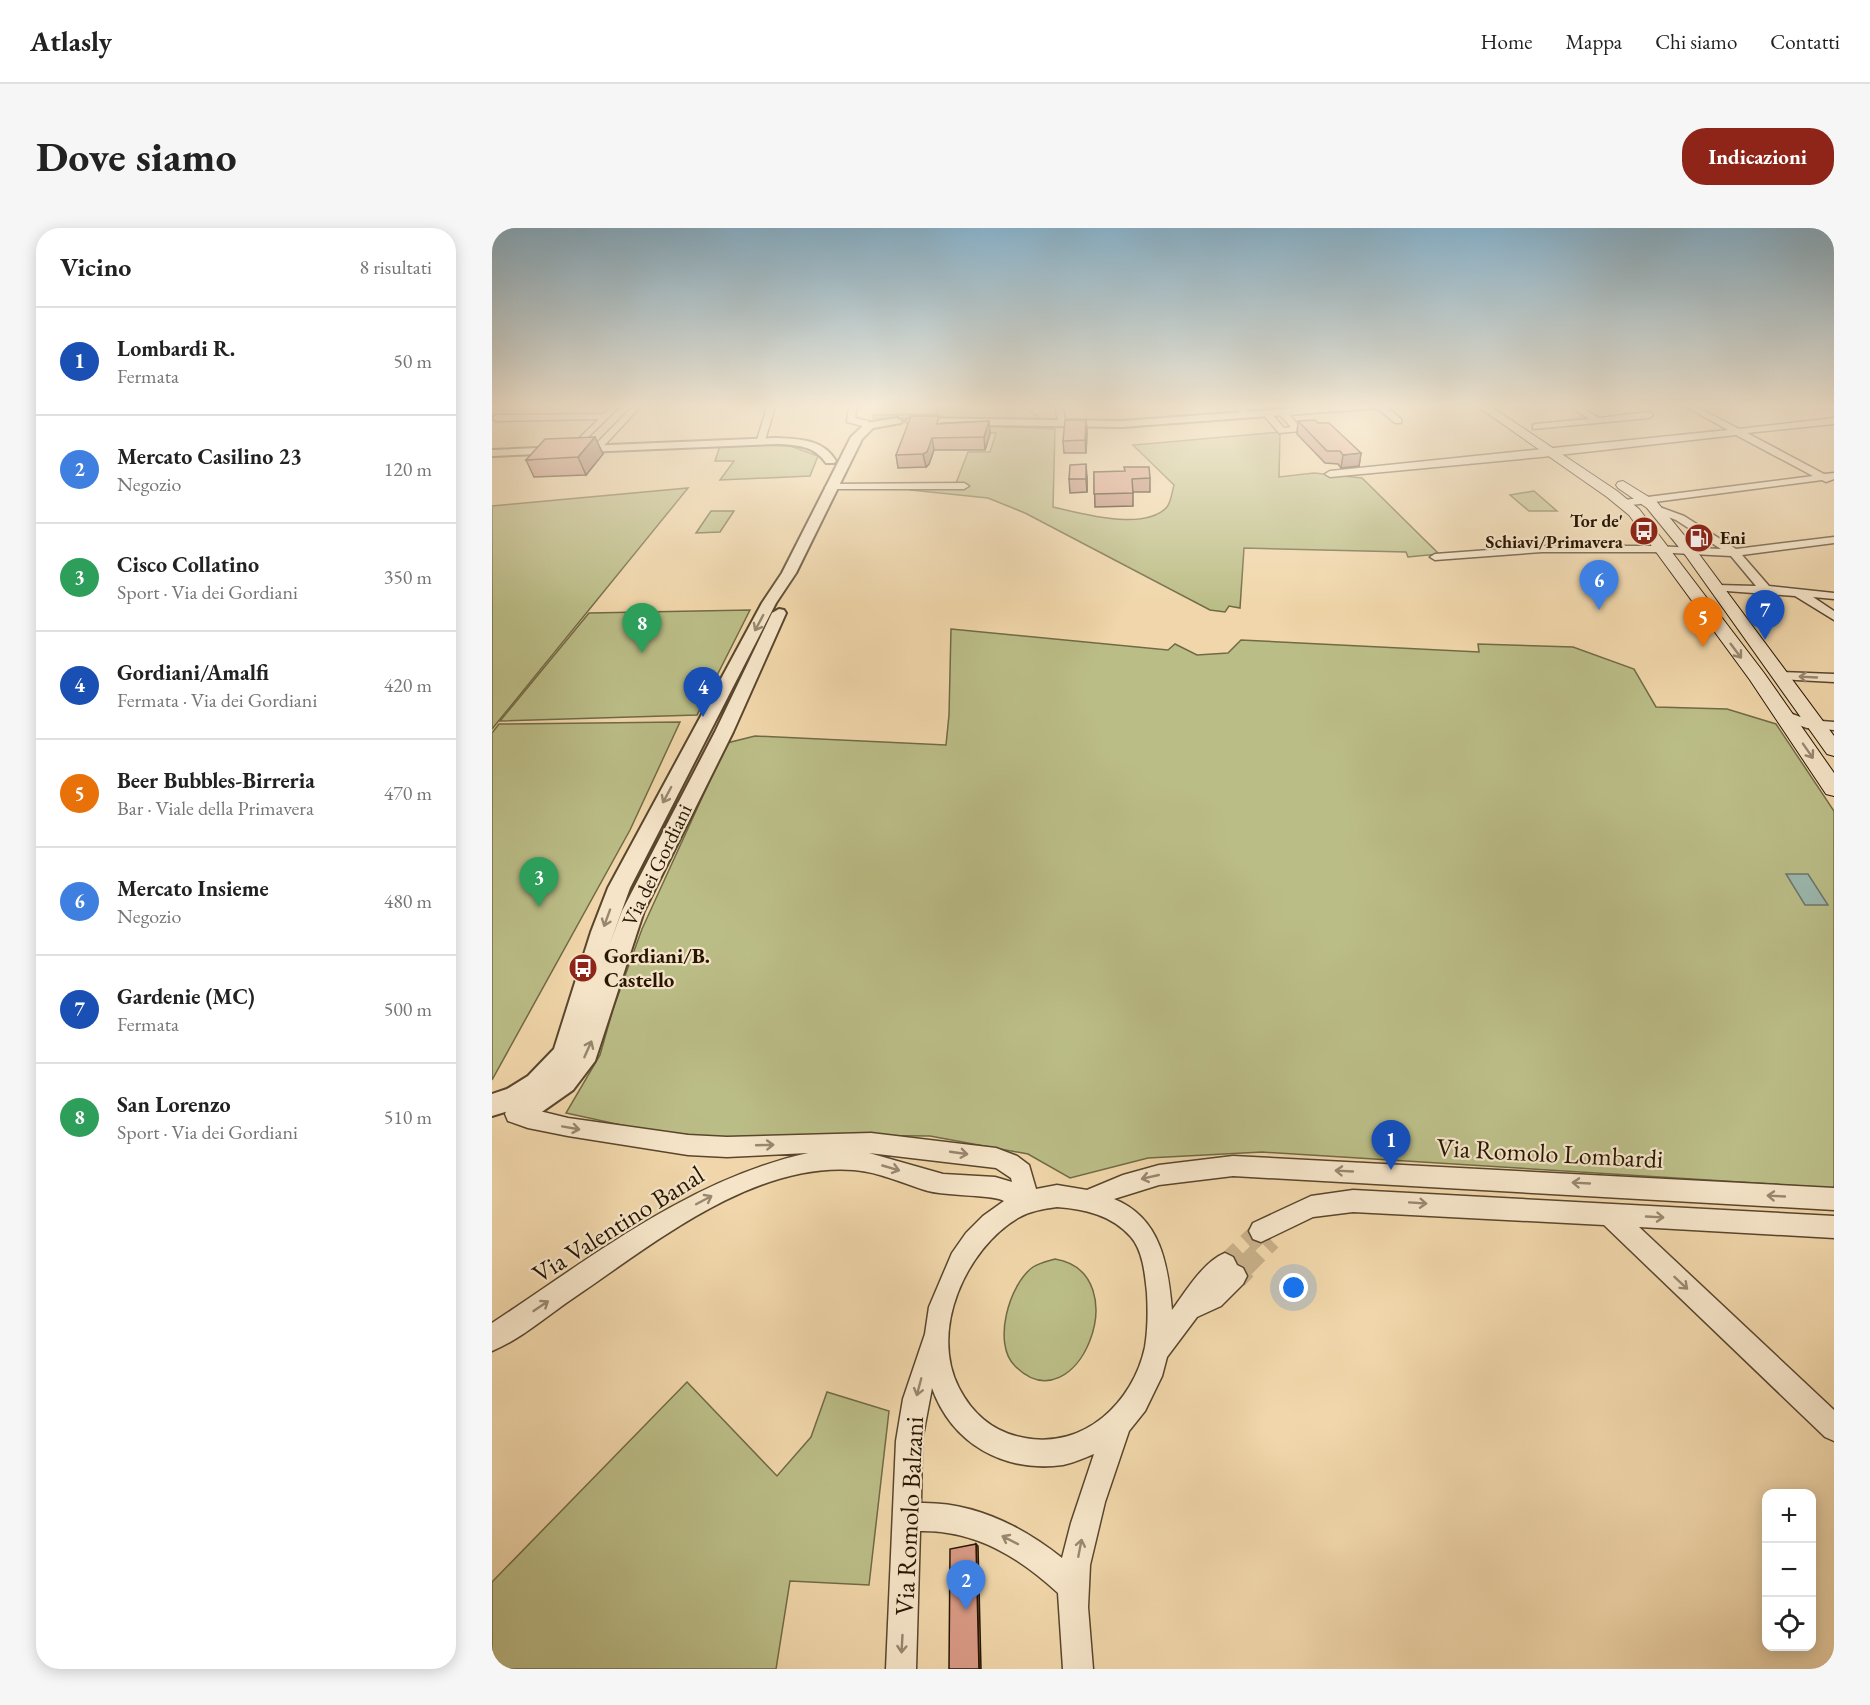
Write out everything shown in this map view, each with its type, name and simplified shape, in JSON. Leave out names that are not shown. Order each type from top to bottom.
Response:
[{"type":"main road","points":[[1579,471],[1624,503],[1664,550],[1834,789]]},
{"type":"main road","points":[[1601,471],[1650,504],[1665,521],[1781,676],[1825,725],[1834,750]]},
{"type":"street","name":"Via dei Gordiani","points":[[830,487],[832,471]]},
{"type":"street","name":"Via dei Gordiani","points":[[500,1113],[542,1099],[559,1086],[586,1054],[628,921],[758,660],[780,612],[789,573],[839,471]]},
{"type":"street","points":[[1330,474],[1358,471]]},
{"type":"street","points":[[1624,503],[1650,504],[1829,477],[1834,483]]},
{"type":"street","points":[[830,487],[964,486]]},
{"type":"street","points":[[1650,504],[1690,524],[1734,553],[1765,590]]},
{"type":"street","points":[[1665,521],[1690,524]]},
{"type":"street","points":[[1435,557],[1542,549],[1734,553],[1834,540]]},
{"type":"street","points":[[1717,588],[1834,596]]},
{"type":"street","points":[[1799,593],[1834,616]]},
{"type":"street","points":[[1781,676],[1834,678]]},
{"type":"street","points":[[1781,714],[1804,723],[1825,725]]},
{"type":"street","points":[[500,1113],[578,1129],[688,1145],[727,1147],[871,1143],[996,1158],[1009,1162],[1022,1172],[1024,1202],[1057,1196],[1089,1200],[1124,1216],[1139,1229],[1146,1240],[1154,1266],[1161,1305],[1158,1350],[1143,1391],[1133,1406],[1119,1421],[1098,1437],[1059,1451],[1038,1453],[1015,1451],[991,1441],[966,1423],[951,1403],[940,1367],[937,1331]]},
{"type":"street","name":"Via Valentino Banal","points":[[492,1338],[690,1208],[733,1186],[778,1169],[815,1162],[863,1161],[895,1168],[942,1184],[1002,1188],[1024,1202]]},
{"type":"street","name":"Via Romolo Lombardi","points":[[1089,1200],[1120,1185],[1155,1176],[1185,1170],[1233,1166],[1834,1199]]},
{"type":"street","points":[[1266,1236],[1290,1216],[1323,1204],[1353,1201],[1834,1227]]},
{"type":"street","name":"Via Romolo Balzani","points":[[901,1669],[912,1419],[921,1380],[950,1285],[969,1248],[990,1226],[1024,1202]]},
{"type":"street","points":[[1608,1214],[1834,1428]]},
{"type":"street","points":[[1158,1350],[1201,1291],[1230,1270]]},
{"type":"street","points":[[1078,1669],[1073,1587],[1086,1516],[1119,1421]]},
{"type":"street","points":[[906,1516],[940,1515],[974,1523],[1034,1554],[1073,1587]]},
{"type":"green space","points":[[726,471],[812,471],[810,476],[720,480]]},
{"type":"green space","points":[[961,471],[1054,471],[1053,507],[1128,520],[1157,514],[1167,507],[1174,485],[1160,471],[1279,471],[1279,477],[1314,473],[1362,478],[1439,554],[1408,557],[1406,552],[1244,548],[1240,608],[1229,606],[1225,612],[1210,610],[1025,513],[988,498],[910,490],[914,485],[956,483]]},
{"type":"green space","points":[[688,488],[492,729],[492,506]]},
{"type":"green space","points":[[1534,491],[1557,511],[1529,511],[1510,495]]},
{"type":"green space","points":[[711,511],[734,511],[720,532],[696,533]]},
{"type":"green space","points":[[750,610],[697,715],[500,721],[589,613]]},
{"type":"green space","points":[[951,629],[1168,650],[1175,644],[1197,655],[1228,653],[1241,640],[1479,652],[1478,644],[1573,647],[1634,669],[1656,707],[1727,709],[1776,724],[1834,811],[1834,1188],[1262,1152],[1148,1158],[1070,1178],[1028,1154],[930,1136],[819,1135],[723,1138],[644,1130],[566,1113],[600,1055],[613,1009],[642,929],[727,743],[755,736],[946,745]]},
{"type":"green space","points":[[680,722],[630,830],[492,1080],[492,733],[499,724]]},
{"type":"green space","points":[[1055,1259],[1080,1270],[1093,1290],[1096,1315],[1090,1341],[1077,1363],[1059,1377],[1038,1380],[1015,1366],[1008,1356],[1004,1329],[1011,1300],[1024,1275],[1033,1267]]},
{"type":"green space","points":[[687,1382],[777,1476],[811,1437],[827,1392],[889,1411],[869,1585],[790,1581],[776,1669],[492,1669],[492,1582]]},
{"type":"water","points":[[1786,874],[1808,874],[1828,905],[1805,905]]},
{"type":"building","points":[[1070,471],[1086,471],[1086,479],[1069,479]]},
{"type":"building","points":[[1149,471],[1150,478],[1132,479],[1133,493],[1094,494],[1094,472]]},
{"type":"building","points":[[976,1544],[979,1669],[949,1669],[950,1549]]},
{"type":"tunnel","points":[[1225,1265],[1261,1231]]},
{"type":"tunnel","points":[[1235,1276],[1271,1240]]},
{"type":"place","name":"Tor de' Schiavi/Primavera","points":[[1644,531]]},
{"type":"place","name":"Eni","points":[[1699,538]]},
{"type":"place","name":"Mercato Insieme","points":[[1599,610]]},
{"type":"place","name":"Gardenie (MC)","points":[[1765,640]]},
{"type":"place","name":"Beer Bubbles-Birreria","points":[[1703,647]]},
{"type":"place","name":"San Lorenzo","points":[[642,653]]},
{"type":"place","name":"Gordiani/Amalfi","points":[[703,717]]},
{"type":"place","name":"Cisco Collatino","points":[[539,907]]},
{"type":"place","name":"Gordiani/B. Castello","points":[[583,968]]},
{"type":"place","name":"Lombardi R.","points":[[1391,1170]]},
{"type":"place","name":"Mercato Casilino 23","points":[[966,1610]]}]
